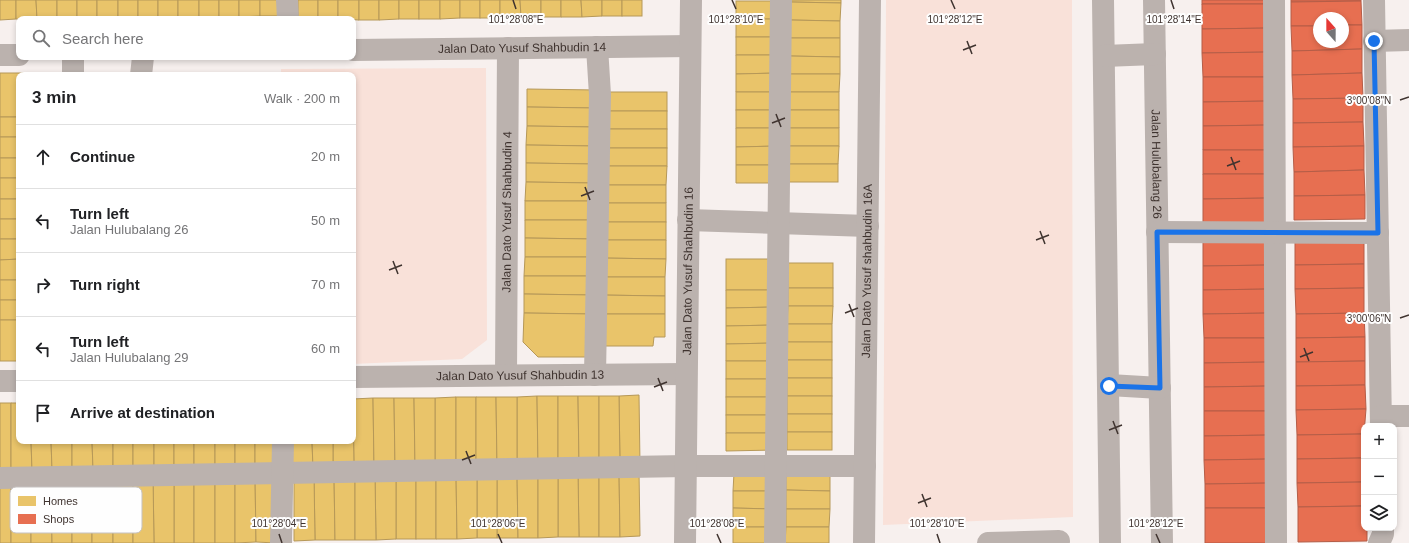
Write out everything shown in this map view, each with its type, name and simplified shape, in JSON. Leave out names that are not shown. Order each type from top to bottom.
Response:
[{"type":"street","points":[[287,0],[288,16]]},
{"type":"street","name":"Jalan Dato Yusuf Shahbudin 16","points":[[685,543],[691,0]]},
{"type":"street","points":[[775,543],[781,0]]},
{"type":"street","name":"Jalan Dato Yusuf shahbudin 16A","points":[[864,543],[870,0]]},
{"type":"street","points":[[1103,0],[1110,543]]},
{"type":"street","name":"Jalan Hulubalang 26","points":[[1154,0],[1162,543]]},
{"type":"street","points":[[1274,0],[1276,543]]},
{"type":"street","points":[[1374,0],[1381,421],[1409,416]]},
{"type":"street","points":[[1374,41],[1409,40]]},
{"type":"street","name":"Jalan Dato Yusuf Shahbudin 14","points":[[356,50],[690,46]]},
{"type":"street","points":[[595,375],[600,95],[597,47]]},
{"type":"street","name":"Jalan Dato Yusuf Shahbudin 4","points":[[506,376],[508,48]]},
{"type":"street","points":[[1104,56],[1155,54]]},
{"type":"street","points":[[0,55],[16,55]]},
{"type":"street","points":[[73,60],[73,72]]},
{"type":"street","points":[[141,72],[143,60]]},
{"type":"street","points":[[688,220],[868,226]]},
{"type":"street","points":[[1157,232],[1378,233]]},
{"type":"street","name":"Jalan Dato Yusuf Shahbudin 13","points":[[356,377],[686,374]]},
{"type":"street","points":[[0,381],[16,381]]},
{"type":"street","points":[[1109,386],[1160,388]]},
{"type":"street","points":[[281,543],[283,444]]},
{"type":"street","points":[[0,478],[686,466],[865,466]]},
{"type":"street","points":[[1379,543],[1383,531]]},
{"type":"street","points":[[988,543],[1059,541]]},
{"type":"shaded area","points":[[886,0],[1072,0],[1073,517],[883,525]]},
{"type":"shaded area","points":[[486,68],[487,340],[462,359],[356,364],[356,72],[281,72],[281,69]]},
{"type":"building: Homes","points":[[0,0],[16,0],[16,19],[0,20]]},
{"type":"building: Homes","points":[[16,0],[36,0],[37,16],[16,16]]},
{"type":"building: Homes","points":[[36,0],[57,0],[57,16],[37,16]]},
{"type":"building: Homes","points":[[57,0],[77,0],[77,16],[57,16]]},
{"type":"building: Homes","points":[[77,0],[97,0],[97,16],[77,16]]},
{"type":"building: Homes","points":[[97,0],[118,0],[118,16],[97,16]]},
{"type":"building: Homes","points":[[118,0],[138,0],[138,16],[118,16]]},
{"type":"building: Homes","points":[[138,0],[158,0],[158,16],[138,16]]},
{"type":"building: Homes","points":[[158,0],[178,0],[178,16],[158,16]]},
{"type":"building: Homes","points":[[178,0],[199,0],[199,16],[178,16]]},
{"type":"building: Homes","points":[[199,0],[219,0],[219,16],[199,16]]},
{"type":"building: Homes","points":[[219,0],[239,0],[239,16],[219,16]]},
{"type":"building: Homes","points":[[239,0],[260,0],[260,16],[239,16]]},
{"type":"building: Homes","points":[[260,0],[280,0],[280,16],[260,16]]},
{"type":"building: Homes","points":[[298,0],[318,0],[318,16],[298,16]]},
{"type":"building: Homes","points":[[318,0],[338,0],[338,16],[318,16]]},
{"type":"building: Homes","points":[[338,0],[359,0],[359,20],[356,20],[356,16],[338,16]]},
{"type":"building: Homes","points":[[359,0],[379,0],[379,20],[359,20]]},
{"type":"building: Homes","points":[[379,0],[399,0],[399,19],[379,20]]},
{"type":"building: Homes","points":[[399,0],[419,0],[419,19],[399,19]]},
{"type":"building: Homes","points":[[419,0],[440,0],[440,19],[419,19]]},
{"type":"building: Homes","points":[[440,0],[460,0],[460,18],[440,19]]},
{"type":"building: Homes","points":[[460,0],[480,0],[480,18],[460,18]]},
{"type":"building: Homes","points":[[480,0],[500,0],[500,18],[480,18]]},
{"type":"building: Homes","points":[[500,0],[520,0],[521,17],[500,18]]},
{"type":"building: Homes","points":[[520,0],[541,0],[541,17],[521,17]]},
{"type":"building: Homes","points":[[541,0],[561,0],[561,17],[541,17]]},
{"type":"building: Homes","points":[[561,0],[581,0],[582,17],[561,17]]},
{"type":"building: Homes","points":[[581,0],[602,0],[602,16],[582,17]]},
{"type":"building: Homes","points":[[602,0],[622,0],[622,16],[602,16]]},
{"type":"building: Homes","points":[[622,0],[642,0],[642,16],[622,16]]},
{"type":"building: Homes","points":[[790,0],[841,0],[841,3],[790,2]]},
{"type":"building: Homes","points":[[736,1],[778,1],[778,19],[736,19]]},
{"type":"building: Homes","points":[[790,2],[841,3],[840,21],[790,20]]},
{"type":"building: Homes","points":[[736,19],[778,19],[778,37],[736,37]]},
{"type":"building: Homes","points":[[790,20],[840,21],[840,38],[790,38]]},
{"type":"building: Homes","points":[[736,37],[778,37],[778,55],[736,55]]},
{"type":"building: Homes","points":[[790,38],[840,38],[840,57],[790,56]]},
{"type":"building: Homes","points":[[736,55],[778,55],[778,73],[736,74]]},
{"type":"building: Homes","points":[[790,56],[840,57],[840,74],[789,74]]},
{"type":"building: Homes","points":[[0,73],[16,73],[16,117],[0,117]]},
{"type":"building: Homes","points":[[778,73],[778,92],[736,92],[736,74]]},
{"type":"building: Homes","points":[[789,74],[840,74],[839,92],[789,92]]},
{"type":"building: Homes","points":[[527,89],[596,90],[595,108],[527,107]]},
{"type":"building: Homes","points":[[602,92],[667,92],[667,111],[602,111]]},
{"type":"building: Homes","points":[[736,92],[778,92],[778,110],[736,110]]},
{"type":"building: Homes","points":[[789,92],[839,92],[839,110],[789,110]]},
{"type":"building: Homes","points":[[527,107],[595,108],[595,127],[527,126]]},
{"type":"building: Homes","points":[[736,110],[778,110],[778,128],[736,128]]},
{"type":"building: Homes","points":[[789,110],[839,110],[839,128],[788,128]]},
{"type":"building: Homes","points":[[602,111],[667,111],[667,129],[602,129]]},
{"type":"building: Homes","points":[[0,117],[16,117],[16,137],[0,137]]},
{"type":"building: Homes","points":[[527,126],[595,127],[595,146],[526,145]]},
{"type":"building: Homes","points":[[736,128],[778,128],[778,146],[736,147]]},
{"type":"building: Homes","points":[[788,128],[839,128],[839,146],[788,146]]},
{"type":"building: Homes","points":[[602,129],[667,129],[667,148],[602,148]]},
{"type":"building: Homes","points":[[0,137],[16,137],[16,158],[0,158]]},
{"type":"building: Homes","points":[[526,145],[595,146],[595,164],[526,163]]},
{"type":"building: Homes","points":[[778,146],[778,165],[736,165],[736,147]]},
{"type":"building: Homes","points":[[788,146],[839,146],[838,164],[788,164]]},
{"type":"building: Homes","points":[[602,148],[667,148],[667,166],[602,166]]},
{"type":"building: Homes","points":[[0,158],[16,158],[16,178],[0,178]]},
{"type":"building: Homes","points":[[526,163],[595,164],[594,183],[526,182]]},
{"type":"building: Homes","points":[[788,164],[838,164],[838,182],[788,182]]},
{"type":"building: Homes","points":[[736,165],[778,165],[777,183],[736,183]]},
{"type":"building: Homes","points":[[602,166],[667,166],[666,185],[602,185]]},
{"type":"building: Homes","points":[[0,178],[16,178],[16,199],[0,199]]},
{"type":"building: Homes","points":[[526,182],[594,183],[594,201],[525,201]]},
{"type":"building: Homes","points":[[602,185],[666,185],[666,203],[601,203]]},
{"type":"building: Homes","points":[[0,199],[16,199],[16,219],[0,219]]},
{"type":"building: Homes","points":[[525,201],[594,201],[594,220],[525,220]]},
{"type":"building: Homes","points":[[601,203],[666,203],[666,222],[601,222]]},
{"type":"building: Homes","points":[[0,219],[16,219],[16,239],[0,239]]},
{"type":"building: Homes","points":[[525,220],[594,220],[593,239],[525,238]]},
{"type":"building: Homes","points":[[601,222],[666,222],[666,240],[601,240]]},
{"type":"building: Homes","points":[[525,238],[593,239],[593,257],[525,257]]},
{"type":"building: Homes","points":[[0,239],[16,239],[16,259],[0,260]]},
{"type":"building: Homes","points":[[601,240],[666,240],[666,259],[601,258]]},
{"type":"building: Homes","points":[[525,257],[593,257],[593,276],[524,276]]},
{"type":"building: Homes","points":[[601,258],[666,259],[665,277],[601,277]]},
{"type":"building: Homes","points":[[16,259],[16,280],[0,280],[0,260]]},
{"type":"building: Homes","points":[[726,259],[775,259],[775,290],[726,290]]},
{"type":"building: Homes","points":[[788,263],[833,263],[833,288],[788,288]]},
{"type":"building: Homes","points":[[524,276],[593,276],[593,295],[524,294]]},
{"type":"building: Homes","points":[[601,277],[665,277],[665,296],[600,295]]},
{"type":"building: Homes","points":[[0,280],[16,280],[16,300],[0,300]]},
{"type":"building: Homes","points":[[788,288],[833,288],[833,306],[788,306]]},
{"type":"building: Homes","points":[[726,290],[775,290],[775,307],[726,308]]},
{"type":"building: Homes","points":[[524,294],[593,295],[592,314],[524,313]]},
{"type":"building: Homes","points":[[600,295],[665,296],[665,314],[600,314]]},
{"type":"building: Homes","points":[[0,300],[16,300],[16,320],[0,320]]},
{"type":"building: Homes","points":[[788,306],[833,306],[832,324],[787,324]]},
{"type":"building: Homes","points":[[775,307],[775,325],[726,326],[726,308]]},
{"type":"building: Homes","points":[[524,313],[592,314],[591,357],[538,357],[523,342]]},
{"type":"building: Homes","points":[[600,314],[665,314],[665,337],[654,337],[653,346],[600,346]]},
{"type":"building: Homes","points":[[0,320],[16,320],[16,361],[0,361]]},
{"type":"building: Homes","points":[[787,324],[832,324],[832,342],[787,342]]},
{"type":"building: Homes","points":[[775,325],[775,343],[726,344],[726,326]]},
{"type":"building: Homes","points":[[787,342],[832,342],[832,360],[787,360]]},
{"type":"building: Homes","points":[[775,343],[775,361],[726,361],[726,344]]},
{"type":"building: Homes","points":[[787,360],[832,360],[832,378],[787,378]]},
{"type":"building: Homes","points":[[726,361],[775,361],[775,379],[726,379]]},
{"type":"building: Homes","points":[[787,378],[832,378],[832,396],[787,396]]},
{"type":"building: Homes","points":[[726,379],[775,379],[775,397],[726,397]]},
{"type":"building: Homes","points":[[639,395],[640,465],[620,465],[619,396]]},
{"type":"building: Homes","points":[[537,396],[538,466],[517,466],[517,397]]},
{"type":"building: Homes","points":[[537,396],[558,396],[558,466],[538,466]]},
{"type":"building: Homes","points":[[558,396],[578,396],[579,466],[558,466]]},
{"type":"building: Homes","points":[[578,396],[599,396],[599,466],[579,466]]},
{"type":"building: Homes","points":[[599,396],[619,396],[620,465],[599,466]]},
{"type":"building: Homes","points":[[787,396],[832,396],[832,414],[787,414]]},
{"type":"building: Homes","points":[[456,397],[456,467],[435,467],[435,398]]},
{"type":"building: Homes","points":[[456,397],[476,397],[476,467],[456,467]]},
{"type":"building: Homes","points":[[476,397],[496,397],[497,467],[476,467]]},
{"type":"building: Homes","points":[[496,397],[517,397],[517,466],[497,467]]},
{"type":"building: Homes","points":[[726,397],[775,397],[775,415],[726,415]]},
{"type":"building: Homes","points":[[373,398],[374,468],[354,468],[354,444],[356,444],[356,399]]},
{"type":"building: Homes","points":[[373,398],[394,398],[395,468],[374,468]]},
{"type":"building: Homes","points":[[394,398],[414,398],[415,468],[395,468]]},
{"type":"building: Homes","points":[[414,398],[435,398],[435,467],[415,468]]},
{"type":"building: Homes","points":[[0,403],[11,403],[11,471],[0,471]]},
{"type":"building: Homes","points":[[11,403],[16,403],[16,444],[31,444],[32,471],[11,471]]},
{"type":"building: Homes","points":[[787,414],[832,414],[832,432],[787,432]]},
{"type":"building: Homes","points":[[726,415],[775,415],[775,433],[726,433]]},
{"type":"building: Homes","points":[[787,432],[832,432],[832,450],[787,450]]},
{"type":"building: Homes","points":[[726,433],[775,433],[775,450],[726,451]]},
{"type":"building: Homes","points":[[31,444],[51,444],[52,470],[32,471]]},
{"type":"building: Homes","points":[[51,444],[72,444],[72,470],[52,470]]},
{"type":"building: Homes","points":[[72,444],[92,444],[93,470],[72,470]]},
{"type":"building: Homes","points":[[92,444],[113,444],[113,470],[93,470]]},
{"type":"building: Homes","points":[[113,444],[133,444],[133,470],[113,470]]},
{"type":"building: Homes","points":[[133,444],[154,444],[154,469],[133,470]]},
{"type":"building: Homes","points":[[154,444],[174,444],[174,469],[154,469]]},
{"type":"building: Homes","points":[[174,444],[194,444],[194,469],[174,469]]},
{"type":"building: Homes","points":[[194,444],[215,444],[215,469],[194,469]]},
{"type":"building: Homes","points":[[215,444],[235,444],[235,468],[215,469]]},
{"type":"building: Homes","points":[[235,444],[255,444],[255,468],[235,468]]},
{"type":"building: Homes","points":[[255,444],[276,444],[276,468],[255,468]]},
{"type":"building: Homes","points":[[292,444],[312,444],[313,469],[292,469]]},
{"type":"building: Homes","points":[[312,444],[333,444],[333,469],[313,469]]},
{"type":"building: Homes","points":[[333,444],[354,444],[354,468],[333,469]]},
{"type":"building: Homes","points":[[578,471],[599,471],[599,537],[579,537]]},
{"type":"building: Homes","points":[[578,471],[579,537],[558,537],[558,472]]},
{"type":"building: Homes","points":[[599,471],[619,471],[620,537],[599,537]]},
{"type":"building: Homes","points":[[619,471],[639,471],[640,536],[620,537]]},
{"type":"building: Homes","points":[[497,472],[517,472],[518,538],[497,538]]},
{"type":"building: Homes","points":[[497,472],[497,538],[477,538],[477,473]]},
{"type":"building: Homes","points":[[517,472],[538,472],[538,538],[518,538]]},
{"type":"building: Homes","points":[[538,472],[558,472],[558,537],[538,538]]},
{"type":"building: Homes","points":[[786,472],[830,473],[830,491],[786,490]]},
{"type":"building: Homes","points":[[396,473],[416,473],[416,539],[396,539]]},
{"type":"building: Homes","points":[[396,473],[396,539],[376,540],[375,474]]},
{"type":"building: Homes","points":[[416,473],[436,473],[436,539],[416,539]]},
{"type":"building: Homes","points":[[436,473],[456,473],[457,539],[436,539]]},
{"type":"building: Homes","points":[[456,473],[477,473],[477,538],[457,539]]},
{"type":"building: Homes","points":[[734,473],[773,473],[773,491],[733,491]]},
{"type":"building: Homes","points":[[174,474],[194,474],[194,543],[174,543]]},
{"type":"building: Homes","points":[[174,474],[174,543],[154,543],[153,475]]},
{"type":"building: Homes","points":[[194,474],[215,474],[215,543],[194,543]]},
{"type":"building: Homes","points":[[215,474],[235,474],[235,543],[215,543]]},
{"type":"building: Homes","points":[[235,474],[255,474],[256,542],[235,543]]},
{"type":"building: Homes","points":[[255,474],[276,474],[276,543],[256,542]]},
{"type":"building: Homes","points":[[314,474],[334,474],[335,540],[315,540]]},
{"type":"building: Homes","points":[[314,474],[315,540],[294,541],[294,475]]},
{"type":"building: Homes","points":[[334,474],[355,474],[355,540],[335,540]]},
{"type":"building: Homes","points":[[355,474],[375,474],[376,540],[355,540]]},
{"type":"building: Homes","points":[[0,475],[11,475],[11,543],[0,543]]},
{"type":"building: Homes","points":[[11,475],[31,475],[31,487],[11,487]]},
{"type":"building: Homes","points":[[31,475],[51,475],[51,487],[31,487]]},
{"type":"building: Homes","points":[[51,475],[72,475],[72,487],[51,487]]},
{"type":"building: Homes","points":[[72,475],[92,475],[92,487],[72,487]]},
{"type":"building: Homes","points":[[92,475],[113,475],[113,487],[92,487]]},
{"type":"building: Homes","points":[[113,475],[133,475],[133,487],[113,487]]},
{"type":"building: Homes","points":[[133,475],[153,475],[154,543],[133,543],[133,533],[142,533],[142,487],[133,487]]},
{"type":"building: Homes","points":[[786,490],[830,491],[830,509],[786,509]]},
{"type":"building: Homes","points":[[733,491],[773,491],[773,509],[733,508]]},
{"type":"building: Homes","points":[[733,508],[773,509],[773,527],[733,527]]},
{"type":"building: Homes","points":[[786,509],[830,509],[829,527],[786,527]]},
{"type":"building: Homes","points":[[733,527],[773,527],[772,543],[733,543]]},
{"type":"building: Homes","points":[[786,527],[829,527],[829,543],[785,543]]},
{"type":"building: Homes","points":[[11,533],[31,533],[31,543],[11,543]]},
{"type":"building: Homes","points":[[31,533],[52,533],[52,543],[31,543]]},
{"type":"building: Homes","points":[[52,533],[72,533],[72,543],[52,543]]},
{"type":"building: Homes","points":[[72,533],[92,533],[92,543],[72,543]]},
{"type":"building: Homes","points":[[92,533],[113,533],[113,543],[92,543]]},
{"type":"building: Homes","points":[[113,533],[133,533],[133,543],[113,543]]},
{"type":"building: Shops","points":[[1202,0],[1270,0],[1270,4],[1202,4]]},
{"type":"building: Shops","points":[[1291,0],[1361,0],[1361,1],[1291,2]]},
{"type":"building: Shops","points":[[1361,1],[1362,25],[1349,25],[1349,12],[1313,12],[1313,26],[1291,26],[1291,2]]},
{"type":"building: Shops","points":[[1202,4],[1270,4],[1271,28],[1202,29]]},
{"type":"building: Shops","points":[[1349,25],[1362,25],[1362,49],[1292,51],[1291,26],[1313,26],[1313,48],[1349,48]]},
{"type":"building: Shops","points":[[1271,28],[1270,52],[1202,53],[1202,29]]},
{"type":"building: Shops","points":[[1362,49],[1362,73],[1292,75],[1292,51]]},
{"type":"building: Shops","points":[[1270,52],[1271,77],[1203,77],[1202,53]]},
{"type":"building: Shops","points":[[1362,73],[1363,98],[1293,99],[1292,75]]},
{"type":"building: Shops","points":[[1203,77],[1271,77],[1271,101],[1203,102]]},
{"type":"building: Shops","points":[[1363,98],[1363,122],[1293,123],[1293,99]]},
{"type":"building: Shops","points":[[1271,101],[1271,125],[1203,126],[1203,102]]},
{"type":"building: Shops","points":[[1363,122],[1364,146],[1293,147],[1293,123]]},
{"type":"building: Shops","points":[[1271,125],[1271,150],[1203,150],[1203,126]]},
{"type":"building: Shops","points":[[1364,146],[1364,170],[1294,172],[1293,147]]},
{"type":"building: Shops","points":[[1203,150],[1271,150],[1271,174],[1203,174]]},
{"type":"building: Shops","points":[[1364,170],[1365,195],[1294,196],[1294,172]]},
{"type":"building: Shops","points":[[1203,174],[1271,174],[1271,198],[1203,199]]},
{"type":"building: Shops","points":[[1365,195],[1365,219],[1294,220],[1294,196]]},
{"type":"building: Shops","points":[[1271,198],[1271,223],[1203,223],[1203,199]]},
{"type":"building: Shops","points":[[1364,240],[1364,264],[1295,265],[1295,241]]},
{"type":"building: Shops","points":[[1271,241],[1271,265],[1203,266],[1203,242]]},
{"type":"building: Shops","points":[[1364,264],[1364,288],[1295,289],[1295,265]]},
{"type":"building: Shops","points":[[1271,265],[1272,289],[1203,290],[1203,266]]},
{"type":"building: Shops","points":[[1364,288],[1364,313],[1296,314],[1295,289]]},
{"type":"building: Shops","points":[[1272,289],[1272,313],[1203,314],[1203,290]]},
{"type":"building: Shops","points":[[1272,313],[1272,338],[1204,338],[1203,314]]},
{"type":"building: Shops","points":[[1364,313],[1365,337],[1296,338],[1296,314]]},
{"type":"building: Shops","points":[[1365,337],[1365,361],[1296,362],[1296,338]]},
{"type":"building: Shops","points":[[1204,338],[1272,338],[1272,362],[1204,363]]},
{"type":"building: Shops","points":[[1365,361],[1365,385],[1296,386],[1296,362]]},
{"type":"building: Shops","points":[[1272,362],[1272,386],[1204,387],[1204,363]]},
{"type":"building: Shops","points":[[1365,385],[1366,409],[1296,410],[1296,386]]},
{"type":"building: Shops","points":[[1272,386],[1272,411],[1204,411],[1204,387]]},
{"type":"building: Shops","points":[[1366,409],[1365,423],[1361,423],[1361,434],[1297,435],[1296,410]]},
{"type":"building: Shops","points":[[1204,411],[1272,411],[1273,435],[1204,436]]},
{"type":"building: Shops","points":[[1361,434],[1361,458],[1297,459],[1297,435]]},
{"type":"building: Shops","points":[[1273,435],[1273,459],[1204,460],[1204,436]]},
{"type":"building: Shops","points":[[1361,458],[1361,482],[1297,483],[1297,459]]},
{"type":"building: Shops","points":[[1273,459],[1273,483],[1205,484],[1204,460]]},
{"type":"building: Shops","points":[[1361,482],[1361,506],[1298,507],[1297,483]]},
{"type":"building: Shops","points":[[1273,483],[1273,508],[1205,508],[1205,484]]},
{"type":"building: Shops","points":[[1361,506],[1361,531],[1367,531],[1367,541],[1298,542],[1298,507]]},
{"type":"building: Shops","points":[[1205,508],[1273,508],[1274,543],[1205,543]]},
{"type":"route","points":[[1109,386],[1160,388],[1157,232],[1378,233],[1374,41]]}]
